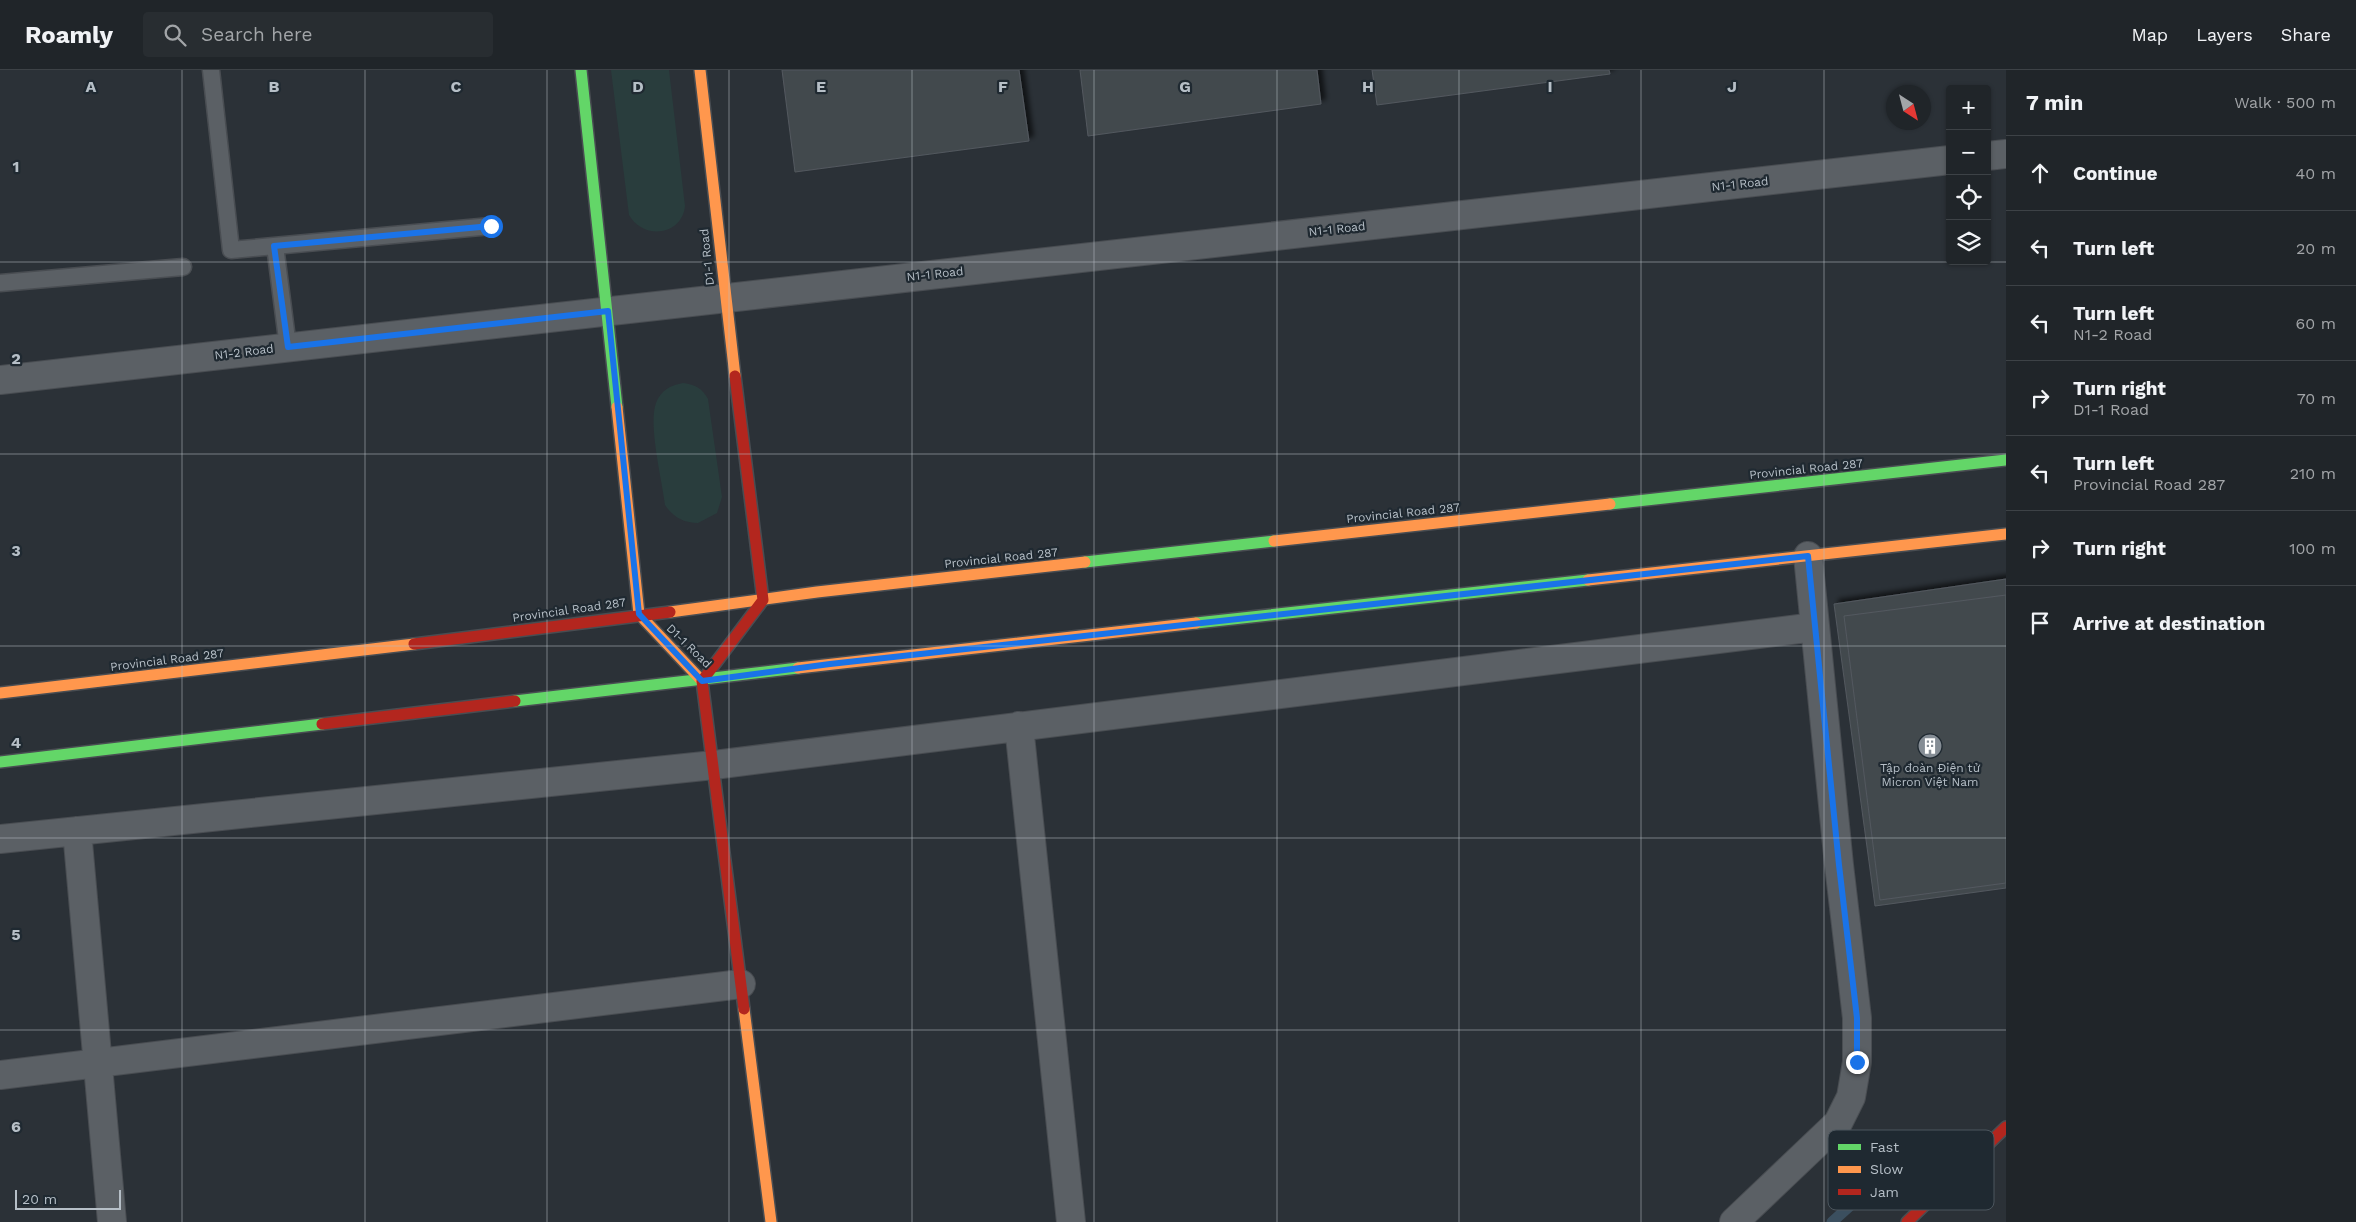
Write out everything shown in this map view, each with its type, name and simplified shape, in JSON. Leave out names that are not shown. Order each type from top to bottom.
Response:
[{"type":"main road","points":[[581,70],[639,614]]},
{"type":"main road","name":"D1-1 Road","points":[[639,614],[702,681],[763,600],[725,298],[700,70]]},
{"type":"main road","name":"Provincial Road 287","points":[[0,693],[578,624],[639,614],[2006,460]]},
{"type":"main road","points":[[0,762],[702,681],[840,663],[2006,534]]},
{"type":"main road","points":[[702,681],[771,1222]]},
{"type":"main road","points":[[1994,1139],[2006,1127]]},
{"type":"main road","points":[[1907,1222],[1920,1210]]},
{"type":"street","points":[[1991,156],[2006,154]]},
{"type":"street","name":"N1-1 Road","points":[[608,311],[1946,160]]},
{"type":"street","name":"N1-2 Road","points":[[0,380],[608,311]]},
{"type":"street","points":[[1808,556],[1839,865],[1857,1018],[1857,1062],[1851,1097],[1838,1123],[1831,1130]]},
{"type":"street","points":[[0,839],[714,765],[1815,626]]},
{"type":"street","points":[[1019,726],[1071,1222]]},
{"type":"street","points":[[77,831],[112,1222]]},
{"type":"street","points":[[0,1074],[741,984]]},
{"type":"street","points":[[1734,1222],[1828,1133]]},
{"type":"lane","points":[[211,70],[232,250],[491,226]]},
{"type":"lane","points":[[274,246],[288,347]]},
{"type":"lane","points":[[0,283],[183,268]]},
{"type":"green space","points":[[611,70],[669,70],[685,206],[677,224],[670,229],[652,231],[643,228],[635,223],[629,215]]},
{"type":"green space","points":[[683,383],[698,388],[708,399],[722,497],[717,513],[698,523],[688,522],[679,518],[665,505],[656,453],[654,413],[656,403],[658,398],[667,389]]},
{"type":"building","points":[[782,70],[1019,70],[1029,141],[795,172]]},
{"type":"building","points":[[1080,70],[1317,70],[1321,104],[1088,136]]},
{"type":"building","points":[[1372,70],[1609,70],[1610,74],[1377,105]]},
{"type":"building","name":"Tập đoàn Điện tử Micron Việt Nam","points":[[2006,579],[2006,888],[1875,906],[1834,604]]},
{"type":"building","name":"Tập đoàn Điện tử Micron Việt Nam","points":[[2006,595],[2006,883],[1880,900],[1844,616]]},
{"type":"waterway","points":[[1832,1222],[1845,1210]]},
{"type":"traffic: fast","points":[[581,70],[617,407]]},
{"type":"traffic: fast","points":[[1610,504],[2006,460]]},
{"type":"traffic: fast","points":[[1085,562],[1274,541]]},
{"type":"traffic: fast","points":[[1196,623],[1588,580]]},
{"type":"traffic: fast","points":[[515,701],[798,668]]},
{"type":"traffic: fast","points":[[0,762],[322,724]]},
{"type":"traffic: slow","points":[[700,70],[735,376]]},
{"type":"traffic: slow","points":[[617,407],[639,614],[702,681]]},
{"type":"traffic: slow","points":[[1274,541],[1610,504]]},
{"type":"traffic: slow","points":[[1588,580],[2006,534]]},
{"type":"traffic: slow","points":[[670,612],[817,592],[1085,562]]},
{"type":"traffic: slow","points":[[798,668],[1196,623]]},
{"type":"traffic: slow","points":[[0,693],[414,644]]},
{"type":"traffic: slow","points":[[744,1009],[771,1222]]},
{"type":"traffic: jam","points":[[702,681],[763,600],[735,376]]},
{"type":"traffic: jam","points":[[414,644],[670,612]]},
{"type":"traffic: jam","points":[[702,681],[744,1009]]},
{"type":"traffic: jam","points":[[322,724],[515,701]]},
{"type":"traffic: jam","points":[[1994,1139],[2006,1127]]},
{"type":"traffic: jam","points":[[1907,1222],[1920,1210]]},
{"type":"place","name":"Tập đoàn Điện tử Micron Việt Nam","points":[[1930,746]]},
{"type":"route","points":[[491,226],[274,246],[288,347],[608,311],[639,614],[702,681],[830,664],[1306,613],[1808,556],[1839,865],[1857,1018],[1857,1062]]}]
